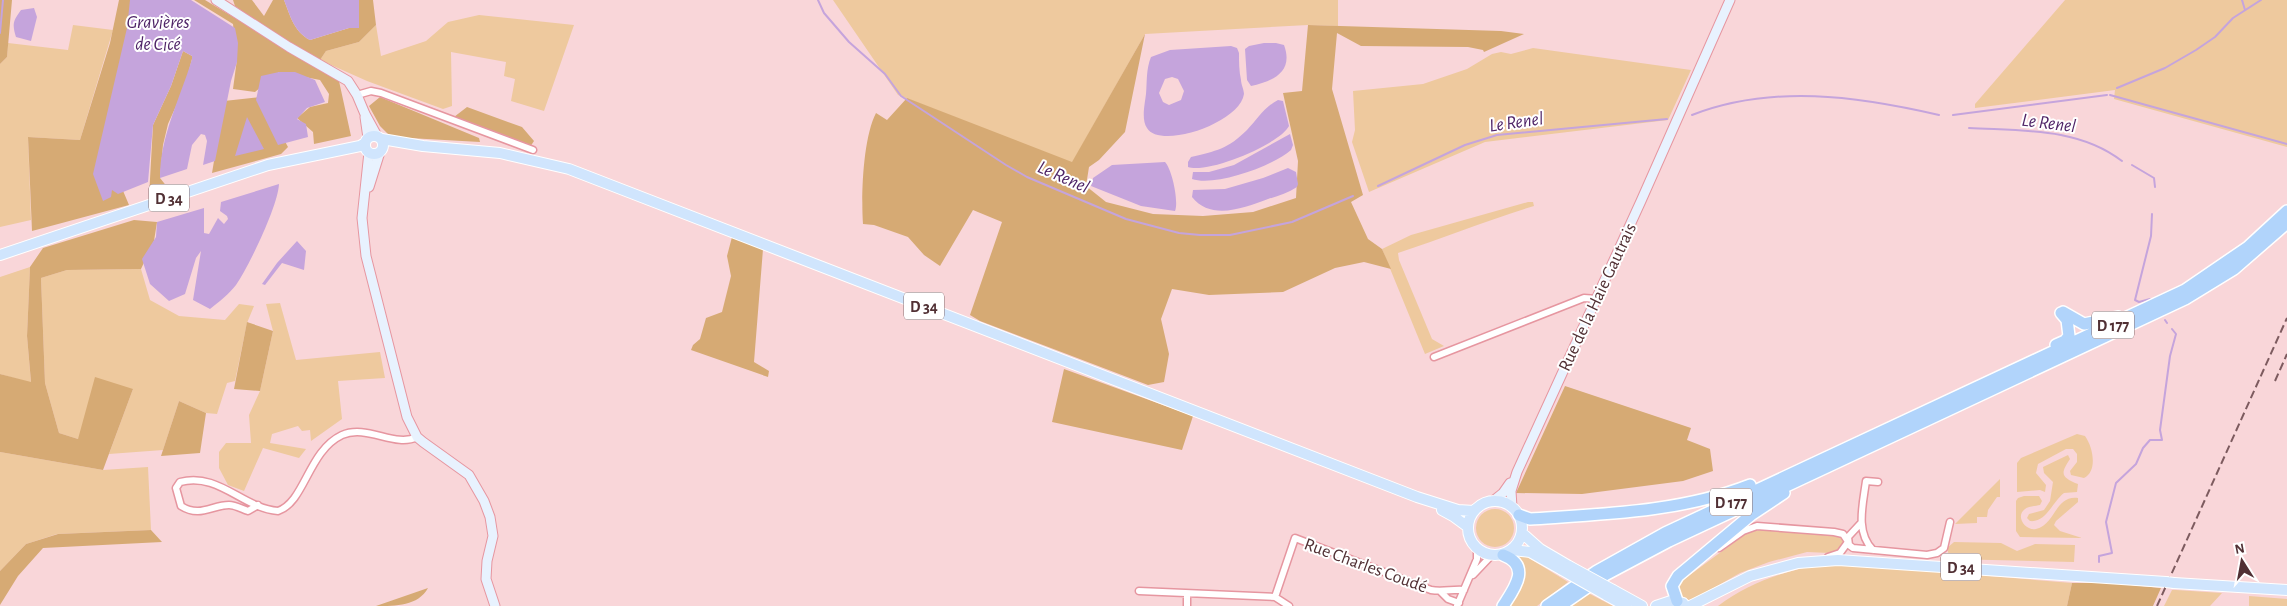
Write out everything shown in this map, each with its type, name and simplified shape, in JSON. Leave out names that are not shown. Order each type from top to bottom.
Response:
[{"type":"highway","name":"D 177","points":[[1560,606],[1605,575],[1662,544],[2159,304],[2204,279],[2248,247],[2287,211]]},
{"type":"highway","name":"D 177","points":[[1547,606],[1597,570],[1657,537],[2186,300],[2234,269],[2287,223]]},
{"type":"highway","points":[[1677,601],[1672,586],[1674,581],[1751,516],[1782,494],[2065,341],[2069,336],[2095,323],[2119,316],[2204,279]]},
{"type":"highway","points":[[2069,336],[2067,320],[2062,312],[2081,323],[2095,323]]},
{"type":"highway","points":[[1516,511],[1530,519],[1672,506],[1712,498],[1760,482],[1925,417]]},
{"type":"highway","points":[[1502,554],[1516,564],[1519,574],[1516,586],[1503,606]]},
{"type":"main road","name":"Rue de la Haie Gautrais","points":[[1516,511],[1510,491],[1517,472],[1597,299],[1730,0]]},
{"type":"main road","points":[[218,1],[289,47],[340,75],[348,81],[357,95],[374,145],[364,201],[363,227],[369,274],[407,417],[417,437],[469,476],[484,502],[490,516],[493,536],[487,561],[486,579],[496,606]]},
{"type":"main road","name":"D 34","points":[[0,256],[250,170],[290,159],[374,145],[422,146],[500,153],[547,163],[591,176],[1417,497],[1458,510],[1474,511]]},
{"type":"main road","name":"Rue de la Haie Gautrais","points":[[1493,501],[1504,493],[1517,472]]},
{"type":"main road","name":"D 34","points":[[1417,497],[1453,516],[1468,527]]},
{"type":"main road","points":[[1565,568],[1522,533],[1516,511],[1501,502],[1493,501],[1485,503],[1474,511],[1468,527],[1470,539],[1477,549],[1502,554],[1530,552],[1642,606]]},
{"type":"main road","points":[[1502,554],[1519,542],[1522,533]]},
{"type":"main road","name":"D 34","points":[[1689,606],[1709,598],[1739,580],[1798,563],[1822,561],[1871,561],[2287,590]]},
{"type":"main road","name":"D 34","points":[[1710,606],[1761,573]]},
{"type":"main road","points":[[1610,592],[1626,606]]},
{"type":"main road","points":[[1656,606],[1665,602],[1677,601],[1689,606]]},
{"type":"street","points":[[357,95],[371,91],[381,93],[533,150]]},
{"type":"street","points":[[1434,357],[1584,298],[1597,299]]},
{"type":"street","points":[[258,505],[248,511],[232,505],[212,510],[188,510],[181,506],[176,488],[180,482],[190,480],[210,481],[258,505],[274,510],[283,509],[296,494],[320,452],[329,442],[342,435],[361,431],[406,440],[417,437]]},
{"type":"street","points":[[1873,550],[1860,531],[1866,481],[1878,482]]},
{"type":"street","points":[[1685,571],[1743,531],[1757,526],[1834,532],[1843,534],[1853,548],[1927,555],[1937,553],[1946,545],[1950,522]]},
{"type":"street","points":[[1822,561],[1840,553],[1848,541],[1850,533],[1860,531]]},
{"type":"street","name":"Rue Charles Coudé","points":[[1275,597],[1295,538],[1440,591],[1448,599],[1458,604],[1470,578]]},
{"type":"street","points":[[1861,548],[1866,541]]},
{"type":"street","points":[[1470,578],[1477,559],[1477,549]]},
{"type":"street","points":[[1470,578],[1502,554]]},
{"type":"street","name":"Rue Charles Coudé","points":[[1440,591],[1450,589],[1464,590]]},
{"type":"street","points":[[1139,591],[1275,597],[1289,606]]},
{"type":"street","points":[[1187,594],[1187,606]]},
{"type":"shaded area","points":[[0,0],[12,0],[7,57],[0,64]]},
{"type":"shaded area","points":[[119,0],[158,0],[113,167],[129,205],[32,231],[28,137],[80,140],[110,43]]},
{"type":"shaded area","points":[[194,0],[205,0],[339,81],[351,136],[314,144],[313,132],[297,118],[310,107],[328,103],[329,94],[320,80],[279,72],[255,92],[233,89],[237,59],[233,24]]},
{"type":"shaded area","points":[[233,0],[252,0],[264,16],[273,0],[284,0],[296,28],[310,40],[349,28],[359,28],[359,0],[373,0],[376,25],[359,42],[326,51],[320,60],[277,36],[235,6]]},
{"type":"shaded area","points":[[833,0],[1338,0],[1338,26],[1308,25],[1145,34],[1072,163],[898,95]]},
{"type":"shaded area","points":[[2065,0],[2287,0],[2287,147],[2114,99],[2115,90],[1975,108],[1975,104]]},
{"type":"shaded area","points":[[479,15],[574,25],[544,111],[511,101],[515,79],[504,76],[506,62],[451,52],[452,106],[443,109],[367,81],[320,60],[326,51],[359,42],[376,25],[381,56],[426,41],[448,22]]},
{"type":"shaded area","points":[[73,25],[113,30],[80,140],[28,137],[31,220],[0,227],[0,64],[7,57],[8,43],[68,50]]},
{"type":"shaded area","points":[[1308,25],[1501,31],[1524,34],[1484,52],[1483,50],[1468,47],[1361,46],[1337,33],[1332,89],[1363,195],[1351,202],[1368,239],[1382,249],[1391,269],[1364,262],[1335,268],[1283,292],[1209,295],[1172,289],[1161,319],[1169,354],[1164,382],[1148,385],[980,321],[970,315],[1002,222],[973,210],[940,266],[924,255],[908,237],[874,225],[863,224],[862,198],[866,152],[868,137],[876,113],[887,120],[907,98],[1072,162],[1145,34],[1125,132],[1099,160],[1089,167],[1086,186],[1106,202],[1153,214],[1203,216],[1253,212],[1296,198],[1298,161],[1283,93],[1302,91]]},
{"type":"shaded area","points":[[1533,48],[1691,70],[1668,120],[1485,142],[1369,192],[1352,142],[1355,130],[1353,91],[1423,84],[1467,69],[1492,54],[1501,52],[1511,54]]},
{"type":"shaded area","points":[[183,51],[192,56],[192,59],[185,86],[168,124],[163,145],[160,178],[168,188],[149,197],[153,125],[171,86]]},
{"type":"shaded area","points":[[261,97],[288,147],[281,154],[212,173],[224,101]]},
{"type":"shaded area","points":[[380,97],[479,138],[480,142],[391,137],[380,126],[369,106]]},
{"type":"shaded area","points":[[467,107],[522,127],[534,141],[530,147],[454,117]]},
{"type":"shaded area","points":[[1533,202],[1534,206],[1398,253],[1399,260],[1432,339],[1444,346],[1425,354],[1382,249],[1411,235]]},
{"type":"shaded area","points":[[134,220],[157,222],[154,241],[141,269],[67,270],[41,278],[45,383],[59,433],[78,439],[95,377],[133,389],[103,470],[0,452],[0,374],[31,382],[27,336],[30,267],[43,248]]},
{"type":"shaded area","points":[[732,237],[763,249],[754,362],[769,371],[768,377],[691,350],[693,345],[700,339],[706,318],[722,312],[731,276],[727,256]]},
{"type":"shaded area","points":[[30,267],[27,336],[31,383],[0,374],[0,277]]},
{"type":"shaded area","points":[[141,269],[150,300],[179,316],[225,320],[239,304],[254,306],[247,323],[235,381],[227,383],[217,414],[206,413],[179,401],[163,450],[109,454],[133,389],[78,439],[59,433],[45,383],[41,278],[67,270]]},
{"type":"shaded area","points":[[280,303],[296,360],[380,352],[385,378],[338,381],[342,419],[311,441],[310,430],[302,431],[298,426],[272,434],[270,443],[306,449],[299,458],[263,448],[244,491],[228,485],[219,468],[219,452],[226,443],[251,443],[249,415],[260,391],[273,331],[266,304]]},
{"type":"shaded area","points":[[247,322],[273,331],[260,391],[234,389]]},
{"type":"shaded area","points":[[1064,369],[1193,416],[1182,450],[1052,422]]},
{"type":"shaded area","points":[[1565,386],[1691,428],[1687,440],[1710,449],[1713,471],[1683,481],[1582,494],[1516,493]]},
{"type":"shaded area","points":[[179,401],[206,413],[200,453],[161,456]]},
{"type":"shaded area","points":[[2077,434],[2085,436],[2092,452],[2093,465],[2088,475],[2084,478],[2071,475],[2070,471],[2077,462],[2077,454],[2073,449],[2066,449],[2038,464],[2036,473],[2046,485],[2045,492],[2040,490],[2017,492],[2017,463],[2021,458]]},
{"type":"shaded area","points":[[0,452],[103,470],[148,467],[151,530],[57,534],[26,544],[0,571]]},
{"type":"shaded area","points":[[2068,455],[2070,459],[2064,474],[2065,477],[2078,484],[2077,492],[2064,493],[2041,519],[2030,521],[2027,518],[2029,514],[2044,510],[2050,501],[2053,482],[2044,473],[2043,467]]},
{"type":"shaded area","points":[[2000,479],[2000,497],[1997,497],[1988,510],[1987,517],[1977,517],[1977,523],[1955,524]]},
{"type":"shaded area","points":[[2024,496],[2039,496],[2042,501],[2040,505],[2028,507],[2022,512],[2021,519],[2028,528],[2032,529],[2043,526],[2048,522],[2065,501],[2070,498],[2078,498],[2078,502],[2056,521],[2054,525],[2060,531],[2082,538],[2020,537],[2016,531],[2016,501]]},
{"type":"shaded area","points":[[1495,509],[1508,515],[1514,528],[1508,541],[1495,547],[1482,541],[1476,528],[1482,515]]},
{"type":"shaded area","points":[[1768,529],[1837,535],[1845,542],[1838,552],[1807,552],[1769,562],[1740,573],[1696,598],[1689,600],[1680,595],[1679,583],[1748,532]]},
{"type":"shaded area","points":[[151,530],[162,542],[43,548],[18,576],[0,605],[0,571],[26,544],[58,534]]},
{"type":"shaded area","points":[[1954,542],[2001,543],[2017,551],[2035,544],[2075,545],[2074,562],[1950,559],[1947,548]]},
{"type":"shaded area","points":[[1509,554],[1524,555],[1568,582],[1537,606],[1506,606],[1517,590]]},
{"type":"shaded area","points":[[1823,564],[1858,565],[2072,583],[2067,606],[1718,606],[1755,584],[1795,570]]},
{"type":"shaded area","points":[[2072,583],[2111,583],[2161,588],[2153,606],[2067,606]]},
{"type":"shaded area","points":[[428,588],[424,594],[412,602],[399,605],[376,606]]},
{"type":"shaded area","points":[[2172,590],[2222,593],[2210,606],[2164,606]]},
{"type":"shaded area","points":[[1588,593],[1613,606],[1570,606]]},
{"type":"shaded area","points":[[2249,596],[2287,599],[2287,606],[2249,606]]},
{"type":"water","name":"Gravières de Cicé","points":[[130,0],[191,0],[235,28],[238,43],[237,62],[231,81],[215,161],[203,165],[207,141],[205,135],[201,134],[192,145],[187,169],[160,178],[163,147],[167,132],[192,59],[192,56],[183,51],[171,86],[153,125],[148,182],[118,194],[112,190],[111,197],[103,201],[93,174],[127,28]]},
{"type":"water","points":[[284,0],[359,0],[359,28],[349,28],[310,40],[296,28]]},
{"type":"water","points":[[34,8],[37,17],[31,41],[16,37],[14,23],[16,17],[21,10]]},
{"type":"water","points":[[1264,43],[1284,45],[1286,62],[1284,69],[1274,78],[1251,86],[1247,80],[1245,49],[1249,46]]},
{"type":"water","points":[[1231,46],[1237,48],[1244,94],[1239,105],[1229,115],[1215,123],[1182,135],[1167,136],[1155,134],[1147,128],[1144,121],[1144,111],[1149,62],[1151,57],[1170,50]],"holes":[[[1172,77],[1178,79],[1184,91],[1181,100],[1169,105],[1163,102],[1159,93],[1165,79]]]},
{"type":"water","points":[[279,72],[295,72],[315,80],[325,102],[307,108],[297,119],[306,124],[308,137],[278,145],[256,100],[261,76]]},
{"type":"water","points":[[1278,100],[1283,101],[1289,126],[1283,133],[1243,156],[1211,166],[1188,167],[1191,157],[1215,151],[1234,141],[1265,110]]},
{"type":"water","points":[[247,117],[264,149],[235,156]]},
{"type":"water","points":[[1290,134],[1293,145],[1291,150],[1258,168],[1229,178],[1202,181],[1192,179],[1193,172],[1209,172],[1234,165]]},
{"type":"water","points":[[1165,162],[1170,171],[1174,186],[1175,211],[1141,206],[1091,186],[1093,178],[1112,165]]},
{"type":"water","points":[[1288,168],[1296,172],[1297,187],[1249,206],[1218,211],[1209,209],[1192,197],[1193,190],[1225,189],[1263,178]]},
{"type":"water","points":[[279,184],[274,206],[262,236],[242,276],[224,298],[210,309],[193,300],[201,251],[196,258],[185,294],[169,301],[150,284],[142,259],[156,237],[157,222],[204,208],[204,233],[209,234],[218,218],[224,224],[228,219],[220,211],[221,202]]},
{"type":"water","points":[[297,241],[306,251],[304,270],[282,263],[265,285],[262,284],[277,263]]},
{"type":"waterway","points":[[0,33],[3,0]]},
{"type":"waterway","name":"Le Renel","points":[[818,0],[824,13],[849,42],[885,74],[901,96],[1027,177],[1126,219],[1179,233],[1230,235],[1292,222],[1353,196]]},
{"type":"waterway","points":[[2242,0],[2245,10]]},
{"type":"waterway","points":[[2117,88],[2165,68],[2196,50],[2215,37],[2233,18],[2261,0]]},
{"type":"waterway","points":[[1953,115],[2107,95]]},
{"type":"waterway","points":[[2110,95],[2287,144]]},
{"type":"waterway","name":"Le Renel","points":[[1692,115],[1722,105],[1784,96],[1846,98],[1939,115]]},
{"type":"waterway","name":"Le Renel","points":[[1378,186],[1465,145],[1497,135],[1667,119]]},
{"type":"waterway","name":"Le Renel","points":[[1969,128],[2029,131],[2068,136],[2105,150],[2122,161]]},
{"type":"waterway","name":"Le Renel","points":[[2132,165],[2154,178],[2155,187]]},
{"type":"waterway","name":"Le Renel","points":[[2150,299],[2139,302],[2135,300],[2151,236],[2152,214]]},
{"type":"waterway","points":[[2099,562],[2099,556],[2112,553],[2106,522],[2116,483],[2136,464],[2143,448],[2150,440],[2162,440],[2160,430],[2170,356],[2176,334],[2172,329]]},
{"type":"railway","points":[[2157,606],[2287,318]]},
{"type":"railway","points":[[2275,381],[2287,354]]}]
